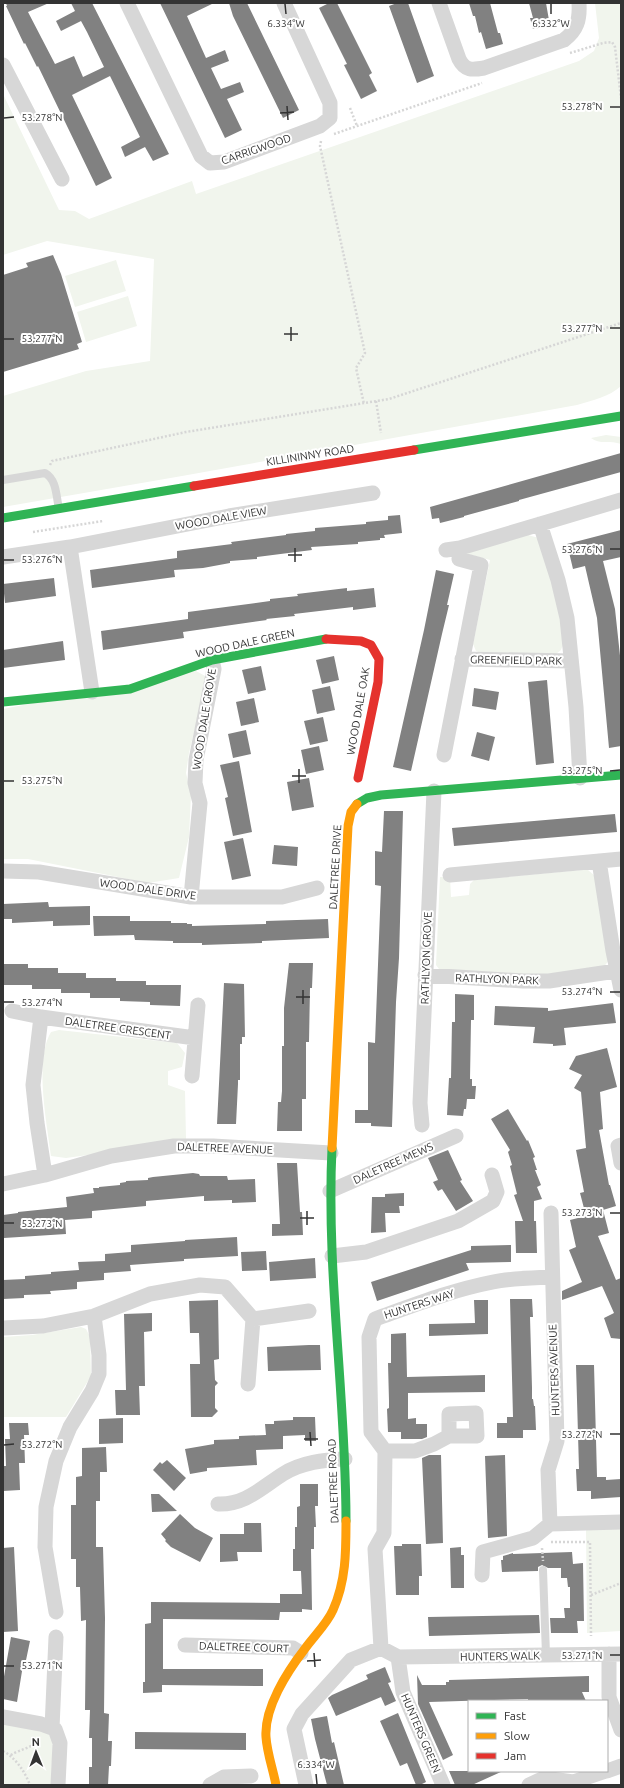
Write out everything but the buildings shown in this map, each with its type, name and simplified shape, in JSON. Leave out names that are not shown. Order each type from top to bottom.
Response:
[{"type":"street","name":"CARRIGWOOD","points":[[127,3],[201,156],[210,163],[224,162],[313,129],[320,126],[330,118],[330,103],[284,3]]},
{"type":"street","points":[[439,3],[458,59],[467,69],[473,70],[484,68],[564,40],[573,33],[578,24],[580,14],[578,3]]},
{"type":"street","points":[[3,65],[62,179]]},
{"type":"street","points":[[590,421],[615,407]]},
{"type":"street","name":"KILLININNY ROAD","points":[[3,518],[621,416]]},
{"type":"street","points":[[590,421],[621,424]]},
{"type":"street","name":"WOOD DALE VIEW","points":[[3,557],[70,547],[230,516],[373,493]]},
{"type":"street","points":[[446,550],[460,548],[621,500]]},
{"type":"street","name":"GREENFIELD PARK","points":[[540,524],[558,580],[567,618],[576,707],[580,778]]},
{"type":"street","points":[[70,547],[92,692]]},
{"type":"street","name":"GREENFIELD PARK","points":[[444,755],[481,565],[459,559]]},
{"type":"street","name":"WOOD DALE GREEN","points":[[3,702],[130,689],[212,660],[326,639],[361,641],[371,645],[374,649]]},
{"type":"street","name":"WOOD DALE OAK","points":[[358,778],[378,682],[379,659],[374,649]]},
{"type":"street","name":"GREENFIELD PARK","points":[[462,659],[571,661]]},
{"type":"street","name":"WOOD DALE GROVE","points":[[191,897],[200,803],[195,783],[196,760],[214,669],[212,660]]},
{"type":"street","name":"DALETREE DRIVE","points":[[331,1153],[349,818],[357,803],[368,797],[621,775]]},
{"type":"street","name":"RATHLYON GROVE","points":[[422,1126],[420,1103],[434,791]]},
{"type":"street","points":[[450,875],[621,859]]},
{"type":"street","points":[[599,861],[616,971],[621,990]]},
{"type":"street","name":"WOOD DALE DRIVE","points":[[3,870],[38,872],[191,897],[282,897],[317,888]]},
{"type":"street","name":"RATHLYON PARK","points":[[425,975],[502,980],[549,981],[616,971]]},
{"type":"street","points":[[192,1076],[198,1005]]},
{"type":"street","name":"DALETREE CRESCENT","points":[[12,1011],[42,1017],[195,1038]]},
{"type":"street","points":[[42,1017],[33,1085],[45,1174]]},
{"type":"street","name":"DALETREE MEWS","points":[[330,1191],[456,1136]]},
{"type":"street","points":[[621,1145],[618,1146],[621,1163]]},
{"type":"street","name":"DALETREE AVENUE","points":[[3,1184],[111,1156],[174,1146],[213,1146],[331,1153]]},
{"type":"street","name":"DALETREE ROAD","points":[[276,1785],[266,1738],[266,1725],[274,1698],[288,1672],[332,1612],[345,1574],[345,1459],[332,1256],[330,1191],[331,1153]]},
{"type":"street","points":[[332,1256],[366,1252],[458,1221],[493,1201],[497,1192],[492,1175]]},
{"type":"street","name":"HUNTERS AVENUE","points":[[550,1524],[548,1470],[556,1441],[551,1214]]},
{"type":"street","name":"HUNTERS WAY","points":[[385,1451],[371,1432],[370,1337],[375,1319],[433,1298],[494,1282],[552,1277]]},
{"type":"street","points":[[3,1328],[43,1326],[94,1316],[150,1294],[200,1286],[225,1287],[253,1319],[248,1384]]},
{"type":"street","points":[[253,1319],[309,1311]]},
{"type":"street","points":[[56,1612],[45,1547],[46,1507],[56,1461],[70,1427],[92,1391],[99,1374],[99,1355],[94,1316]]},
{"type":"street","points":[[306,1785],[294,1729],[302,1714],[351,1660],[381,1648],[375,1549],[384,1533],[385,1451],[415,1451],[434,1444],[449,1436]]},
{"type":"street","points":[[218,1504],[230,1505],[258,1493],[284,1474],[319,1460],[345,1459]]},
{"type":"street","points":[[482,1575],[483,1552],[533,1538],[550,1524],[621,1522]]},
{"type":"street","points":[[46,1731],[56,1637]]},
{"type":"street","name":"DALETREE COURT","points":[[185,1645],[293,1648],[301,1653]]},
{"type":"street","name":"HUNTERS WALK","points":[[381,1648],[398,1657],[615,1654]]},
{"type":"street","points":[[615,1654],[609,1698],[621,1730]]},
{"type":"street","name":"HUNTERS GREEN","points":[[398,1657],[403,1692],[443,1785]]},
{"type":"street","points":[[3,1718],[41,1724],[46,1731]]},
{"type":"street","points":[[46,1731],[55,1729],[60,1743],[58,1785]]},
{"type":"street","points":[[608,1770],[621,1766]]},
{"type":"street","points":[[529,1785],[544,1778],[574,1784],[604,1772]]},
{"type":"street","points":[[210,1785],[224,1776],[251,1776]]},
{"type":"lane","points":[[3,480],[37,474],[46,474],[51,476],[54,482],[59,509]]},
{"type":"lane","points":[[543,1570],[546,1655]]},
{"type":"path","points":[[565,55],[602,42],[612,42],[614,46],[621,98]]},
{"type":"path","points":[[332,135],[484,83]]},
{"type":"path","points":[[350,108],[357,126]]},
{"type":"path","points":[[322,139],[320,146],[365,353],[362,362],[356,368],[364,404]]},
{"type":"path","points":[[46,474],[52,461],[186,432],[364,404],[403,395],[621,323]]},
{"type":"path","points":[[376,401],[381,433]]},
{"type":"path","points":[[542,1542],[543,1570]]},
{"type":"path","points":[[550,1542],[590,1542],[591,1636]]},
{"type":"path","points":[[591,1595],[621,1583]]},
{"type":"path","points":[[11,1755],[26,1749],[38,1740],[46,1731]]},
{"type":"path","points":[[3,1752],[11,1755],[27,1776],[30,1785]]},
{"type":"shaded area","points":[[595,3],[621,3],[621,386],[606,396],[577,405],[3,507],[3,396],[86,371],[150,361],[154,259],[47,241],[3,255],[3,94],[59,210],[75,211],[89,219],[192,181],[196,194],[579,61],[594,51],[599,38]]},
{"type":"shaded area","points":[[116,260],[126,291],[75,307],[65,276]]},
{"type":"shaded area","points":[[128,296],[137,326],[86,342],[77,312]]},
{"type":"shaded area","points":[[606,435],[621,437],[621,444],[601,442],[591,438]]},
{"type":"shaded area","points":[[528,535],[539,538],[555,590],[564,642],[561,650],[556,654],[484,654],[476,651],[473,644],[490,560],[464,553]]},
{"type":"shaded area","points":[[196,671],[207,677],[189,753],[186,773],[191,794],[189,837],[179,878],[148,883],[28,859],[3,859],[3,709]]},
{"type":"shaded area","points":[[588,870],[595,876],[609,960],[603,968],[530,976],[439,969],[436,965],[440,877],[450,877],[451,897],[469,895],[470,884],[474,880]]},
{"type":"shaded area","points":[[59,1030],[177,1043],[185,1053],[182,1067],[168,1071],[168,1085],[185,1091],[186,1139],[66,1158],[51,1156],[43,1092],[43,1059],[46,1044],[51,1032]]},
{"type":"shaded area","points":[[81,1327],[86,1329],[90,1337],[91,1376],[66,1417],[3,1417],[3,1337],[32,1335]]},
{"type":"shaded area","points":[[586,1528],[621,1528],[621,1631],[587,1633]]},
{"type":"shaded area","points":[[3,1722],[46,1730],[53,1741],[51,1785],[3,1785]]},
{"type":"traffic: fast","points":[[414,450],[621,416]]},
{"type":"traffic: fast","points":[[3,518],[194,486]]},
{"type":"traffic: fast","points":[[3,702],[130,689],[212,660],[326,639]]},
{"type":"traffic: fast","points":[[357,804],[367,798],[381,795],[621,775]]},
{"type":"traffic: fast","points":[[332,1148],[332,1241],[343,1427],[346,1521]]},
{"type":"traffic: slow","points":[[332,1148],[348,826],[351,812],[357,804]]},
{"type":"traffic: slow","points":[[276,1785],[266,1737],[266,1726],[269,1714],[284,1680],[297,1659],[333,1610],[341,1588],[343,1577],[346,1521]]},
{"type":"traffic: jam","points":[[194,486],[414,450]]},
{"type":"traffic: jam","points":[[326,639],[361,641],[371,645],[379,659],[378,682],[358,778]]}]
